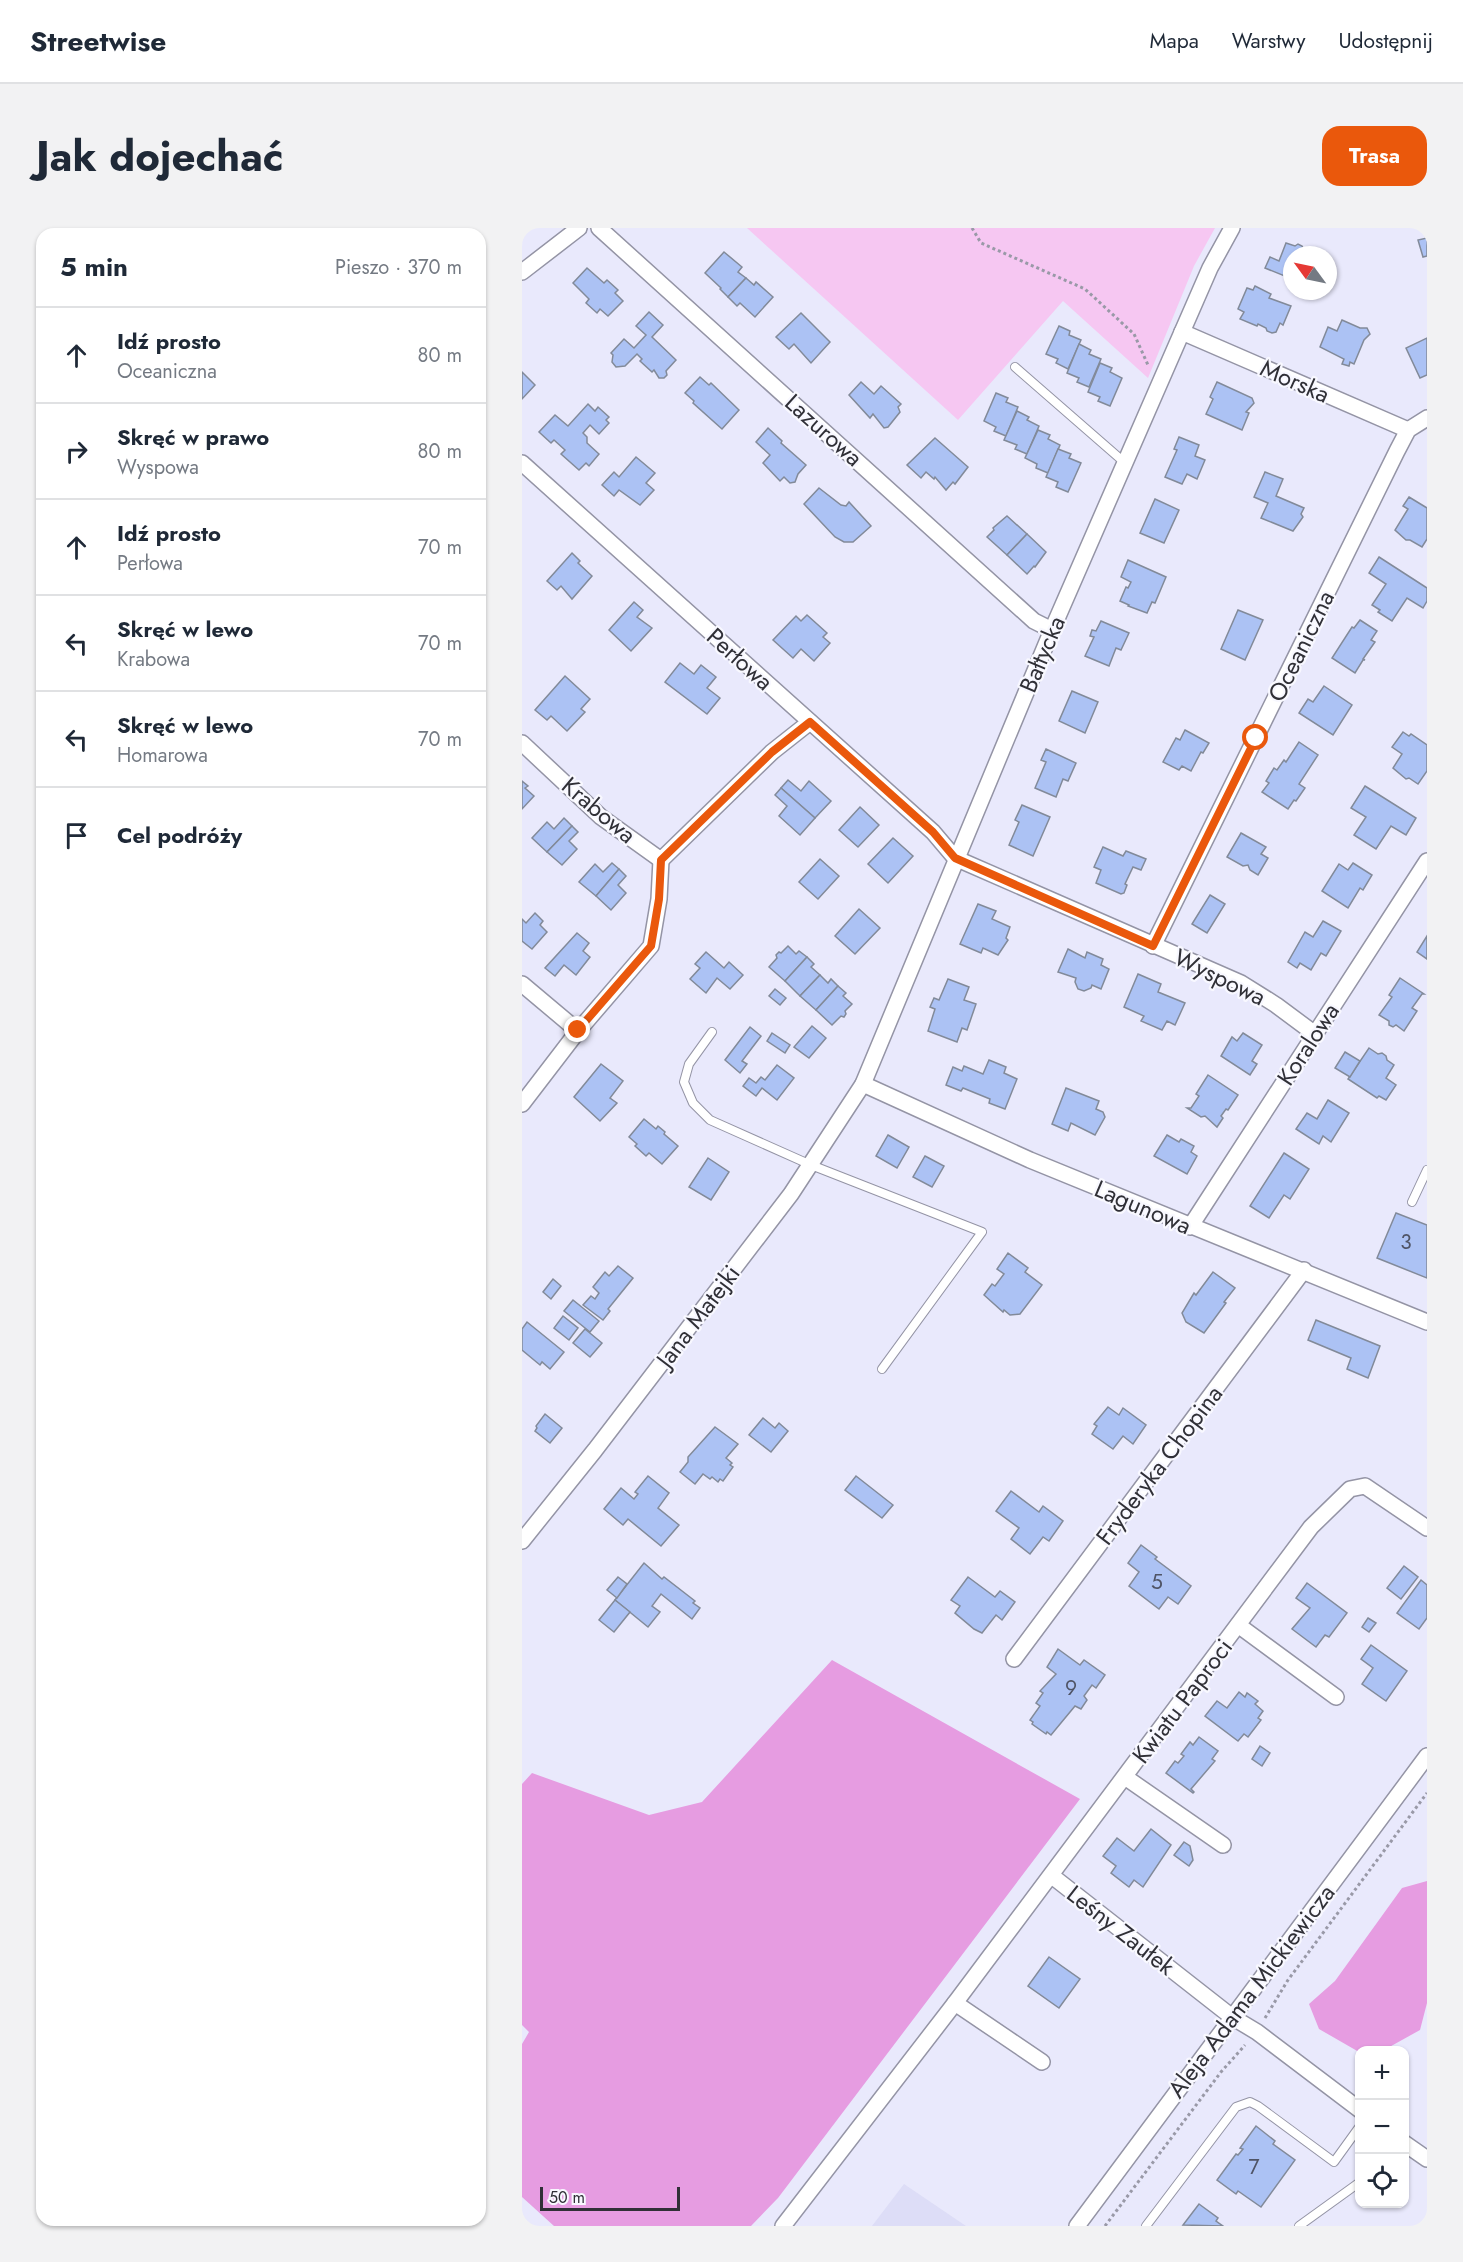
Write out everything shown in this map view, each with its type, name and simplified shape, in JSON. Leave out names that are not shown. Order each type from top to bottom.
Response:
[{"type":"street","points":[[522,272],[579,228]]},
{"type":"street","name":"Lazurowa","points":[[599,228],[1034,621],[1052,630]]},
{"type":"street","name":"Bałtycka","points":[[863,1084],[955,858],[1157,386],[1210,268],[1232,228]]},
{"type":"street","name":"Morska","points":[[1182,332],[1408,430]]},
{"type":"street","points":[[1408,430],[1427,418]]},
{"type":"street","name":"Oceaniczna","points":[[1153,946],[1408,430]]},
{"type":"street","name":"Perłowa","points":[[522,463],[933,832],[955,858]]},
{"type":"street","name":"Krabowa","points":[[522,743],[601,817],[661,860],[772,752],[810,722]]},
{"type":"street","name":"Wyspowa","points":[[955,858],[1241,983],[1315,1034]]},
{"type":"street","points":[[522,1104],[578,1030],[651,946],[659,899],[661,860]]},
{"type":"street","name":"Koralowa","points":[[1190,1227],[1427,861]]},
{"type":"street","points":[[522,984],[578,1030]]},
{"type":"street","name":"Jana Matejki","points":[[522,1541],[595,1450],[791,1194],[863,1084]]},
{"type":"street","name":"Lagunowa","points":[[863,1084],[1030,1160],[1427,1322]]},
{"type":"street","name":"Fryderyka Chopina","points":[[1014,1659],[1304,1270]]},
{"type":"street","name":"Kwiatu Paproci","points":[[1052,1876],[1311,1527],[1350,1489],[1365,1486],[1427,1528]]},
{"type":"street","name":"Kwiatu Paproci","points":[[1238,1625],[1336,1698]]},
{"type":"street","name":"Aleja Adama Mickiewicza","points":[[1077,2226],[1427,1756]]},
{"type":"street","name":"Kwiatu Paproci","points":[[1125,1777],[1223,1845]]},
{"type":"street","name":"Leśny Zaułek","points":[[783,2226],[1052,1876],[1232,2017],[1257,2032],[1355,2107]]},
{"type":"street","points":[[955,2003],[1042,2062]]},
{"type":"street","points":[[1409,2148],[1427,2159]]},
{"type":"lane","points":[[1014,367],[1125,462]]},
{"type":"lane","points":[[712,1032],[689,1064],[684,1082],[693,1103],[710,1120],[811,1165],[982,1232],[882,1369]]},
{"type":"lane","points":[[1412,1202],[1427,1170]]},
{"type":"lane","points":[[1146,2226],[1236,2107],[1250,2102],[1258,2106],[1334,2162],[1355,2132]]},
{"type":"lane","points":[[1299,2226],[1355,2185]]},
{"type":"path","points":[[972,228],[981,243],[1085,289],[1134,334],[1157,386]]},
{"type":"path","points":[[1104,2226],[1221,2072],[1257,2032],[1288,1980],[1427,1792]]},
{"type":"shaded area","points":[[747,228],[1215,228],[1194,266],[1148,378],[1063,301],[958,420]]},
{"type":"shaded area","points":[[832,1660],[1080,1799],[778,2198],[751,2226],[554,2226],[522,2197],[522,2044],[529,2032],[522,2025],[522,1784],[532,1773],[649,1815],[702,1802]]},
{"type":"shaded area","points":[[1427,1881],[1427,2003],[1420,2030],[1391,2046],[1355,2046],[1355,2050],[1319,2029],[1309,2004],[1335,1981],[1402,1888]]},
{"type":"shaded area","points":[[904,2184],[966,2226],[872,2226]]},
{"type":"building","points":[[1427,238],[1427,256],[1423,257],[1418,240]]},
{"type":"building","points":[[1283,251],[1283,275],[1265,268],[1270,257],[1279,261]]},
{"type":"building","points":[[724,252],[742,267],[738,272],[746,278],[728,297],[705,273]]},
{"type":"building","points":[[587,268],[604,283],[607,280],[618,290],[615,293],[623,301],[608,316],[600,309],[597,313],[586,303],[589,299],[573,283]]},
{"type":"building","points":[[746,278],[754,285],[756,282],[773,297],[755,317],[740,303],[737,306],[728,297]]},
{"type":"building","points":[[1255,286],[1271,294],[1269,298],[1291,306],[1283,325],[1280,323],[1276,332],[1272,333],[1258,324],[1257,326],[1240,319],[1244,312],[1238,309],[1247,288],[1253,290]]},
{"type":"building","points":[[649,312],[663,325],[652,337],[676,360],[666,371],[667,375],[664,378],[659,378],[654,370],[652,372],[640,361],[642,359],[637,354],[625,366],[616,367],[612,362],[611,353],[624,339],[634,348],[646,335],[636,326]]},
{"type":"building","points":[[801,313],[830,342],[811,363],[794,344],[789,349],[776,337]]},
{"type":"building","points":[[1342,320],[1360,328],[1367,328],[1370,334],[1364,340],[1354,364],[1350,362],[1349,366],[1342,364],[1344,359],[1320,347],[1328,327],[1337,331]]},
{"type":"building","points":[[1059,326],[1070,331],[1069,335],[1081,340],[1068,369],[1056,363],[1058,359],[1046,354]]},
{"type":"building","points":[[1427,338],[1427,375],[1420,378],[1406,348]]},
{"type":"building","points":[[1079,344],[1091,350],[1089,354],[1101,359],[1089,387],[1077,382],[1079,378],[1067,373]]},
{"type":"building","points":[[1100,363],[1112,368],[1110,372],[1122,378],[1110,406],[1098,401],[1100,397],[1088,392]]},
{"type":"building","points":[[522,372],[535,385],[522,399]]},
{"type":"building","points":[[700,377],[709,385],[711,383],[739,410],[722,429],[685,393]]},
{"type":"building","points":[[861,382],[874,394],[881,386],[901,404],[898,407],[900,412],[888,427],[884,428],[873,414],[870,418],[849,395]]},
{"type":"building","points":[[1217,382],[1252,398],[1254,403],[1246,412],[1249,413],[1242,430],[1206,414]]},
{"type":"building","points":[[996,393],[1008,398],[1006,402],[1018,407],[1006,436],[994,431],[996,427],[984,421]]},
{"type":"building","points":[[588,404],[595,411],[598,407],[609,417],[606,420],[609,423],[599,434],[590,425],[583,433],[587,437],[587,443],[599,454],[589,466],[586,463],[579,470],[561,454],[565,450],[554,440],[551,443],[539,432],[555,415],[568,426]]},
{"type":"building","points":[[1017,411],[1029,417],[1027,420],[1039,426],[1027,454],[1015,449],[1017,445],[1004,440]]},
{"type":"building","points":[[768,428],[806,465],[798,474],[795,482],[790,483],[784,477],[780,481],[763,463],[770,455],[756,442]]},
{"type":"building","points":[[1038,430],[1050,435],[1048,439],[1060,445],[1048,473],[1036,468],[1037,464],[1025,458]]},
{"type":"building","points":[[1179,437],[1199,445],[1195,456],[1205,460],[1197,479],[1187,474],[1182,484],[1165,477],[1177,450],[1174,449]]},
{"type":"building","points":[[935,438],[968,467],[955,484],[953,482],[946,490],[935,477],[934,479],[926,472],[921,478],[907,465]]},
{"type":"building","points":[[1058,449],[1071,454],[1069,458],[1081,463],[1068,492],[1056,487],[1058,482],[1046,477]]},
{"type":"building","points":[[636,457],[655,473],[646,483],[654,490],[640,505],[619,490],[614,496],[602,485],[614,472],[619,477]]},
{"type":"building","points":[[1265,472],[1283,479],[1276,496],[1304,508],[1301,514],[1303,517],[1293,531],[1261,518],[1268,503],[1254,497]]},
{"type":"building","points":[[819,488],[841,505],[846,506],[849,502],[871,526],[853,542],[844,542],[835,537],[804,504]]},
{"type":"building","points":[[1409,497],[1427,508],[1427,539],[1422,547],[1406,540],[1395,530],[1408,509],[1403,506]]},
{"type":"building","points":[[1155,499],[1179,510],[1164,543],[1140,533]]},
{"type":"building","points":[[1007,516],[1027,534],[1007,555],[987,537],[994,530],[993,528]]},
{"type":"building","points":[[1027,534],[1046,552],[1027,574],[1007,555]]},
{"type":"building","points":[[572,553],[580,561],[578,563],[592,576],[572,599],[561,586],[557,590],[547,581]]},
{"type":"building","points":[[1379,557],[1427,588],[1427,601],[1423,608],[1407,598],[1392,621],[1378,612],[1380,610],[1372,605],[1386,584],[1369,573]]},
{"type":"building","points":[[1128,560],[1166,577],[1155,603],[1152,602],[1147,613],[1120,601],[1126,587],[1128,588],[1131,582],[1121,577]]},
{"type":"building","points":[[634,602],[643,610],[637,617],[652,628],[631,651],[609,630]]},
{"type":"building","points":[[1238,610],[1263,620],[1245,660],[1221,649]]},
{"type":"building","points":[[807,615],[827,633],[823,637],[830,643],[814,661],[801,649],[793,658],[773,640],[796,616],[801,621]]},
{"type":"building","points":[[1360,620],[1377,631],[1371,640],[1375,642],[1355,673],[1332,658],[1352,627],[1354,628]]},
{"type":"building","points":[[1101,621],[1129,633],[1121,650],[1116,648],[1109,666],[1085,656],[1094,637],[1090,636],[1092,630],[1096,631]]},
{"type":"building","points":[[680,663],[694,674],[701,665],[716,677],[707,688],[720,698],[707,714],[665,682]]},
{"type":"building","points":[[565,676],[590,699],[581,709],[585,712],[567,731],[551,716],[547,720],[535,710]]},
{"type":"building","points":[[1324,686],[1352,705],[1333,735],[1299,713],[1308,699],[1313,702]]},
{"type":"building","points":[[1072,691],[1098,702],[1085,733],[1059,721]]},
{"type":"building","points":[[1185,730],[1209,743],[1203,753],[1201,752],[1191,771],[1182,766],[1179,770],[1163,762],[1176,738],[1180,740]]},
{"type":"building","points":[[1403,732],[1409,736],[1411,734],[1427,745],[1427,771],[1418,784],[1409,778],[1406,779],[1393,768],[1402,754],[1392,747]]},
{"type":"building","points":[[1299,742],[1318,755],[1299,784],[1305,788],[1288,809],[1262,792],[1269,783],[1266,781],[1274,768],[1277,770],[1284,760],[1286,762]]},
{"type":"building","points":[[1046,749],[1076,763],[1068,781],[1063,779],[1056,797],[1035,788],[1046,762],[1041,760]]},
{"type":"building","points":[[788,780],[801,791],[809,781],[831,801],[815,818],[781,788]]},
{"type":"building","points":[[522,781],[528,786],[525,788],[534,796],[522,809]]},
{"type":"building","points":[[1365,786],[1416,818],[1406,835],[1391,826],[1376,849],[1354,835],[1366,817],[1351,808]]},
{"type":"building","points":[[781,788],[815,818],[800,835],[779,816],[787,806],[775,795]]},
{"type":"building","points":[[1022,805],[1050,817],[1033,856],[1009,845],[1019,822],[1015,820]]},
{"type":"building","points":[[860,807],[879,825],[858,847],[839,830]]},
{"type":"building","points":[[564,818],[572,826],[547,852],[532,838],[547,822],[554,829]]},
{"type":"building","points":[[572,826],[578,832],[569,841],[577,849],[562,865],[547,852]]},
{"type":"building","points":[[1241,833],[1266,847],[1261,854],[1268,858],[1258,875],[1250,870],[1248,865],[1243,866],[1227,857]]},
{"type":"building","points":[[893,838],[913,856],[888,883],[868,864]]},
{"type":"building","points":[[1103,847],[1123,856],[1126,851],[1146,859],[1141,870],[1133,867],[1125,884],[1127,885],[1124,893],[1121,894],[1096,883],[1101,870],[1094,867]]},
{"type":"building","points":[[820,859],[839,876],[818,899],[799,882]]},
{"type":"building","points":[[612,863],[619,869],[596,896],[579,882],[595,864],[603,872]]},
{"type":"building","points":[[1353,863],[1372,875],[1363,890],[1360,888],[1348,908],[1322,891],[1339,864],[1348,870]]},
{"type":"building","points":[[619,869],[626,876],[618,885],[626,893],[611,910],[596,896]]},
{"type":"building","points":[[1210,895],[1225,904],[1207,933],[1192,924]]},
{"type":"building","points":[[978,904],[996,911],[992,919],[1010,927],[1006,938],[1008,940],[998,955],[983,948],[981,953],[960,944]]},
{"type":"building","points":[[859,909],[880,928],[855,954],[835,936]]},
{"type":"building","points":[[535,913],[543,921],[540,925],[547,932],[532,949],[522,941],[522,919],[526,923]]},
{"type":"building","points":[[1323,921],[1341,931],[1326,956],[1321,953],[1311,970],[1300,963],[1297,968],[1288,962],[1305,932],[1313,937]]},
{"type":"building","points":[[577,933],[589,943],[583,951],[590,957],[576,975],[564,965],[555,976],[545,968]]},
{"type":"building","points":[[1427,936],[1427,959],[1417,952]]},
{"type":"building","points":[[788,946],[796,954],[799,951],[807,957],[785,981],[769,967],[777,958],[776,955]]},
{"type":"building","points":[[1068,949],[1085,958],[1087,952],[1103,959],[1101,965],[1109,969],[1101,989],[1092,985],[1084,991],[1078,989],[1076,978],[1058,972]]},
{"type":"building","points":[[706,952],[724,968],[729,962],[743,975],[730,989],[717,978],[706,993],[690,979],[700,968],[695,964]]},
{"type":"building","points":[[807,957],[814,964],[811,967],[820,975],[800,996],[785,981]]},
{"type":"building","points":[[1138,974],[1161,984],[1158,992],[1185,1003],[1175,1025],[1167,1021],[1162,1030],[1141,1021],[1144,1016],[1124,1007]]},
{"type":"building","points":[[820,975],[828,983],[831,979],[838,986],[816,1010],[800,996]]},
{"type":"building","points":[[1400,978],[1424,994],[1412,1008],[1417,1011],[1404,1031],[1396,1025],[1393,1027],[1389,1025],[1389,1021],[1379,1015],[1392,997],[1389,995]]},
{"type":"building","points":[[948,979],[969,987],[964,1000],[976,1004],[967,1030],[962,1028],[957,1042],[928,1031],[935,1009],[930,1007],[934,998],[939,1000]]},
{"type":"building","points":[[838,986],[846,993],[843,996],[852,1004],[845,1011],[844,1017],[841,1016],[832,1025],[816,1010]]},
{"type":"building","points":[[775,989],[786,998],[780,1005],[769,996]]},
{"type":"building","points":[[812,1026],[826,1038],[809,1058],[794,1047]]},
{"type":"building","points":[[750,1027],[761,1036],[742,1061],[747,1064],[740,1073],[725,1060]]},
{"type":"building","points":[[772,1033],[790,1045],[785,1053],[767,1041]]},
{"type":"building","points":[[1243,1033],[1262,1045],[1252,1061],[1257,1064],[1250,1075],[1221,1056],[1232,1037],[1237,1041]]},
{"type":"building","points":[[1369,1048],[1378,1054],[1382,1053],[1394,1065],[1386,1078],[1396,1085],[1386,1100],[1379,1096],[1377,1098],[1348,1079]]},
{"type":"building","points":[[1345,1052],[1360,1061],[1350,1077],[1335,1068]]},
{"type":"building","points":[[989,1060],[1006,1067],[1004,1073],[1017,1079],[1005,1109],[989,1103],[990,1099],[963,1088],[961,1091],[946,1085],[953,1067],[962,1071],[964,1066],[983,1074]]},
{"type":"building","points":[[601,1064],[623,1081],[610,1098],[617,1103],[600,1121],[574,1097]]},
{"type":"building","points":[[777,1065],[794,1078],[777,1100],[762,1088],[756,1096],[743,1086],[749,1078],[756,1083],[761,1077],[765,1080]]},
{"type":"building","points":[[1208,1075],[1238,1095],[1221,1116],[1223,1118],[1217,1127],[1205,1116],[1201,1117],[1187,1108],[1191,1108],[1199,1096],[1196,1094]]},
{"type":"building","points":[[1066,1088],[1099,1101],[1096,1109],[1103,1112],[1105,1117],[1095,1135],[1071,1123],[1068,1131],[1052,1124]]},
{"type":"building","points":[[1328,1100],[1349,1113],[1331,1142],[1323,1136],[1319,1144],[1296,1129],[1307,1113],[1317,1119]]},
{"type":"building","points":[[644,1119],[656,1129],[658,1126],[678,1146],[662,1164],[649,1153],[646,1156],[629,1137]]},
{"type":"building","points":[[888,1135],[909,1147],[897,1168],[876,1156]]},
{"type":"building","points":[[1167,1135],[1179,1142],[1181,1139],[1194,1146],[1191,1152],[1197,1156],[1187,1174],[1154,1156]]},
{"type":"building","points":[[1284,1153],[1309,1169],[1290,1199],[1284,1195],[1269,1218],[1250,1206]]},
{"type":"building","points":[[925,1156],[944,1166],[932,1187],[913,1177]]},
{"type":"building","points":[[708,1158],[729,1172],[711,1200],[689,1187]]},
{"type":"building","points":[[1396,1213],[1427,1225],[1427,1278],[1377,1258]]},
{"type":"building","points":[[1008,1253],[1028,1268],[1025,1272],[1042,1285],[1020,1314],[1010,1315],[1004,1310],[1003,1312],[984,1295],[1004,1274],[997,1269]]},
{"type":"building","points":[[618,1266],[633,1278],[608,1309],[610,1311],[603,1320],[583,1305],[591,1296],[595,1299],[599,1293],[593,1287],[605,1272],[609,1276]]},
{"type":"building","points":[[1213,1272],[1235,1288],[1204,1333],[1186,1322],[1182,1313],[1194,1293],[1196,1295]]},
{"type":"building","points":[[553,1279],[561,1286],[551,1299],[543,1292]]},
{"type":"building","points":[[573,1300],[599,1321],[590,1332],[564,1311]]},
{"type":"building","points":[[563,1316],[578,1328],[569,1340],[554,1328]]},
{"type":"building","points":[[1316,1320],[1380,1346],[1368,1378],[1347,1369],[1351,1358],[1308,1340]]},
{"type":"building","points":[[527,1322],[564,1352],[550,1369],[542,1362],[540,1365],[522,1350],[522,1329]]},
{"type":"building","points":[[585,1329],[602,1343],[590,1357],[573,1343]]},
{"type":"building","points":[[1108,1407],[1119,1415],[1123,1408],[1146,1425],[1133,1444],[1123,1436],[1113,1449],[1092,1434],[1097,1426],[1094,1424]]},
{"type":"building","points":[[545,1414],[562,1428],[550,1443],[535,1431]]},
{"type":"building","points":[[763,1418],[775,1428],[779,1423],[788,1431],[771,1452],[749,1435]]},
{"type":"building","points":[[715,1427],[738,1444],[726,1458],[733,1467],[723,1481],[720,1479],[718,1482],[703,1474],[695,1484],[680,1472],[688,1462],[688,1457]]},
{"type":"building","points":[[648,1476],[669,1493],[658,1508],[679,1525],[661,1546],[628,1519],[623,1525],[604,1509],[621,1488],[634,1499],[638,1494],[635,1492]]},
{"type":"building","points":[[856,1476],[893,1505],[882,1518],[845,1490]]},
{"type":"building","points":[[1011,1491],[1039,1512],[1043,1506],[1063,1521],[1049,1541],[1043,1537],[1030,1554],[1011,1539],[1019,1528],[996,1511]]},
{"type":"building","points":[[1141,1545],[1157,1557],[1155,1559],[1191,1586],[1178,1604],[1168,1597],[1159,1609],[1129,1586],[1139,1572],[1128,1563]]},
{"type":"building","points":[[644,1563],[662,1579],[664,1577],[695,1601],[693,1603],[700,1608],[692,1619],[661,1594],[652,1606],[660,1612],[648,1627],[615,1600]]},
{"type":"building","points":[[1404,1566],[1418,1577],[1401,1599],[1387,1588]]},
{"type":"building","points":[[618,1577],[627,1584],[617,1598],[607,1590]]},
{"type":"building","points":[[968,1577],[995,1597],[1000,1591],[1015,1602],[1002,1620],[996,1615],[982,1633],[955,1613],[960,1606],[951,1600]]},
{"type":"building","points":[[1421,1580],[1427,1585],[1427,1618],[1419,1629],[1397,1613]]},
{"type":"building","points":[[1307,1583],[1347,1613],[1329,1637],[1325,1635],[1316,1647],[1292,1629],[1310,1608],[1296,1598]]},
{"type":"building","points":[[615,1600],[630,1612],[614,1632],[599,1620]]},
{"type":"building","points":[[1368,1618],[1376,1623],[1369,1632],[1362,1627]]},
{"type":"building","points":[[1371,1645],[1407,1671],[1386,1701],[1362,1684],[1373,1668],[1361,1659]]},
{"type":"building","points":[[1058,1649],[1080,1665],[1084,1660],[1105,1675],[1096,1688],[1092,1685],[1084,1696],[1087,1700],[1081,1709],[1075,1706],[1051,1735],[1032,1724],[1030,1720],[1040,1706],[1036,1703],[1043,1693],[1040,1691],[1056,1674],[1047,1667]]},
{"type":"building","points":[[1239,1692],[1245,1697],[1247,1693],[1258,1701],[1255,1704],[1263,1711],[1258,1718],[1261,1720],[1248,1737],[1244,1734],[1238,1741],[1205,1716],[1217,1701],[1227,1708]]},
{"type":"building","points":[[1199,1737],[1218,1751],[1212,1759],[1215,1761],[1191,1789],[1193,1793],[1166,1773],[1175,1761],[1178,1763],[1184,1756],[1181,1754],[1190,1742],[1193,1745]]},
{"type":"building","points":[[1260,1746],[1270,1753],[1262,1766],[1252,1759]]},
{"type":"building","points":[[1151,1829],[1171,1845],[1143,1887],[1134,1880],[1129,1887],[1111,1873],[1116,1866],[1103,1856],[1117,1838],[1134,1851]]},
{"type":"building","points":[[1184,1842],[1190,1846],[1193,1860],[1189,1866],[1174,1855]]},
{"type":"building","points":[[1049,1957],[1080,1979],[1059,2008],[1028,1986]]},
{"type":"building","points":[[1256,2126],[1275,2141],[1273,2144],[1295,2160],[1261,2207],[1238,2191],[1236,2194],[1217,2180],[1236,2154],[1238,2155],[1243,2149],[1240,2148]]},
{"type":"building","points":[[1199,2204],[1218,2218],[1216,2221],[1223,2226],[1183,2225]]},
{"type":"route","points":[[578,1030],[651,946],[659,899],[661,860],[772,752],[810,722],[933,832],[955,858],[1153,946],[1256,738]]}]
